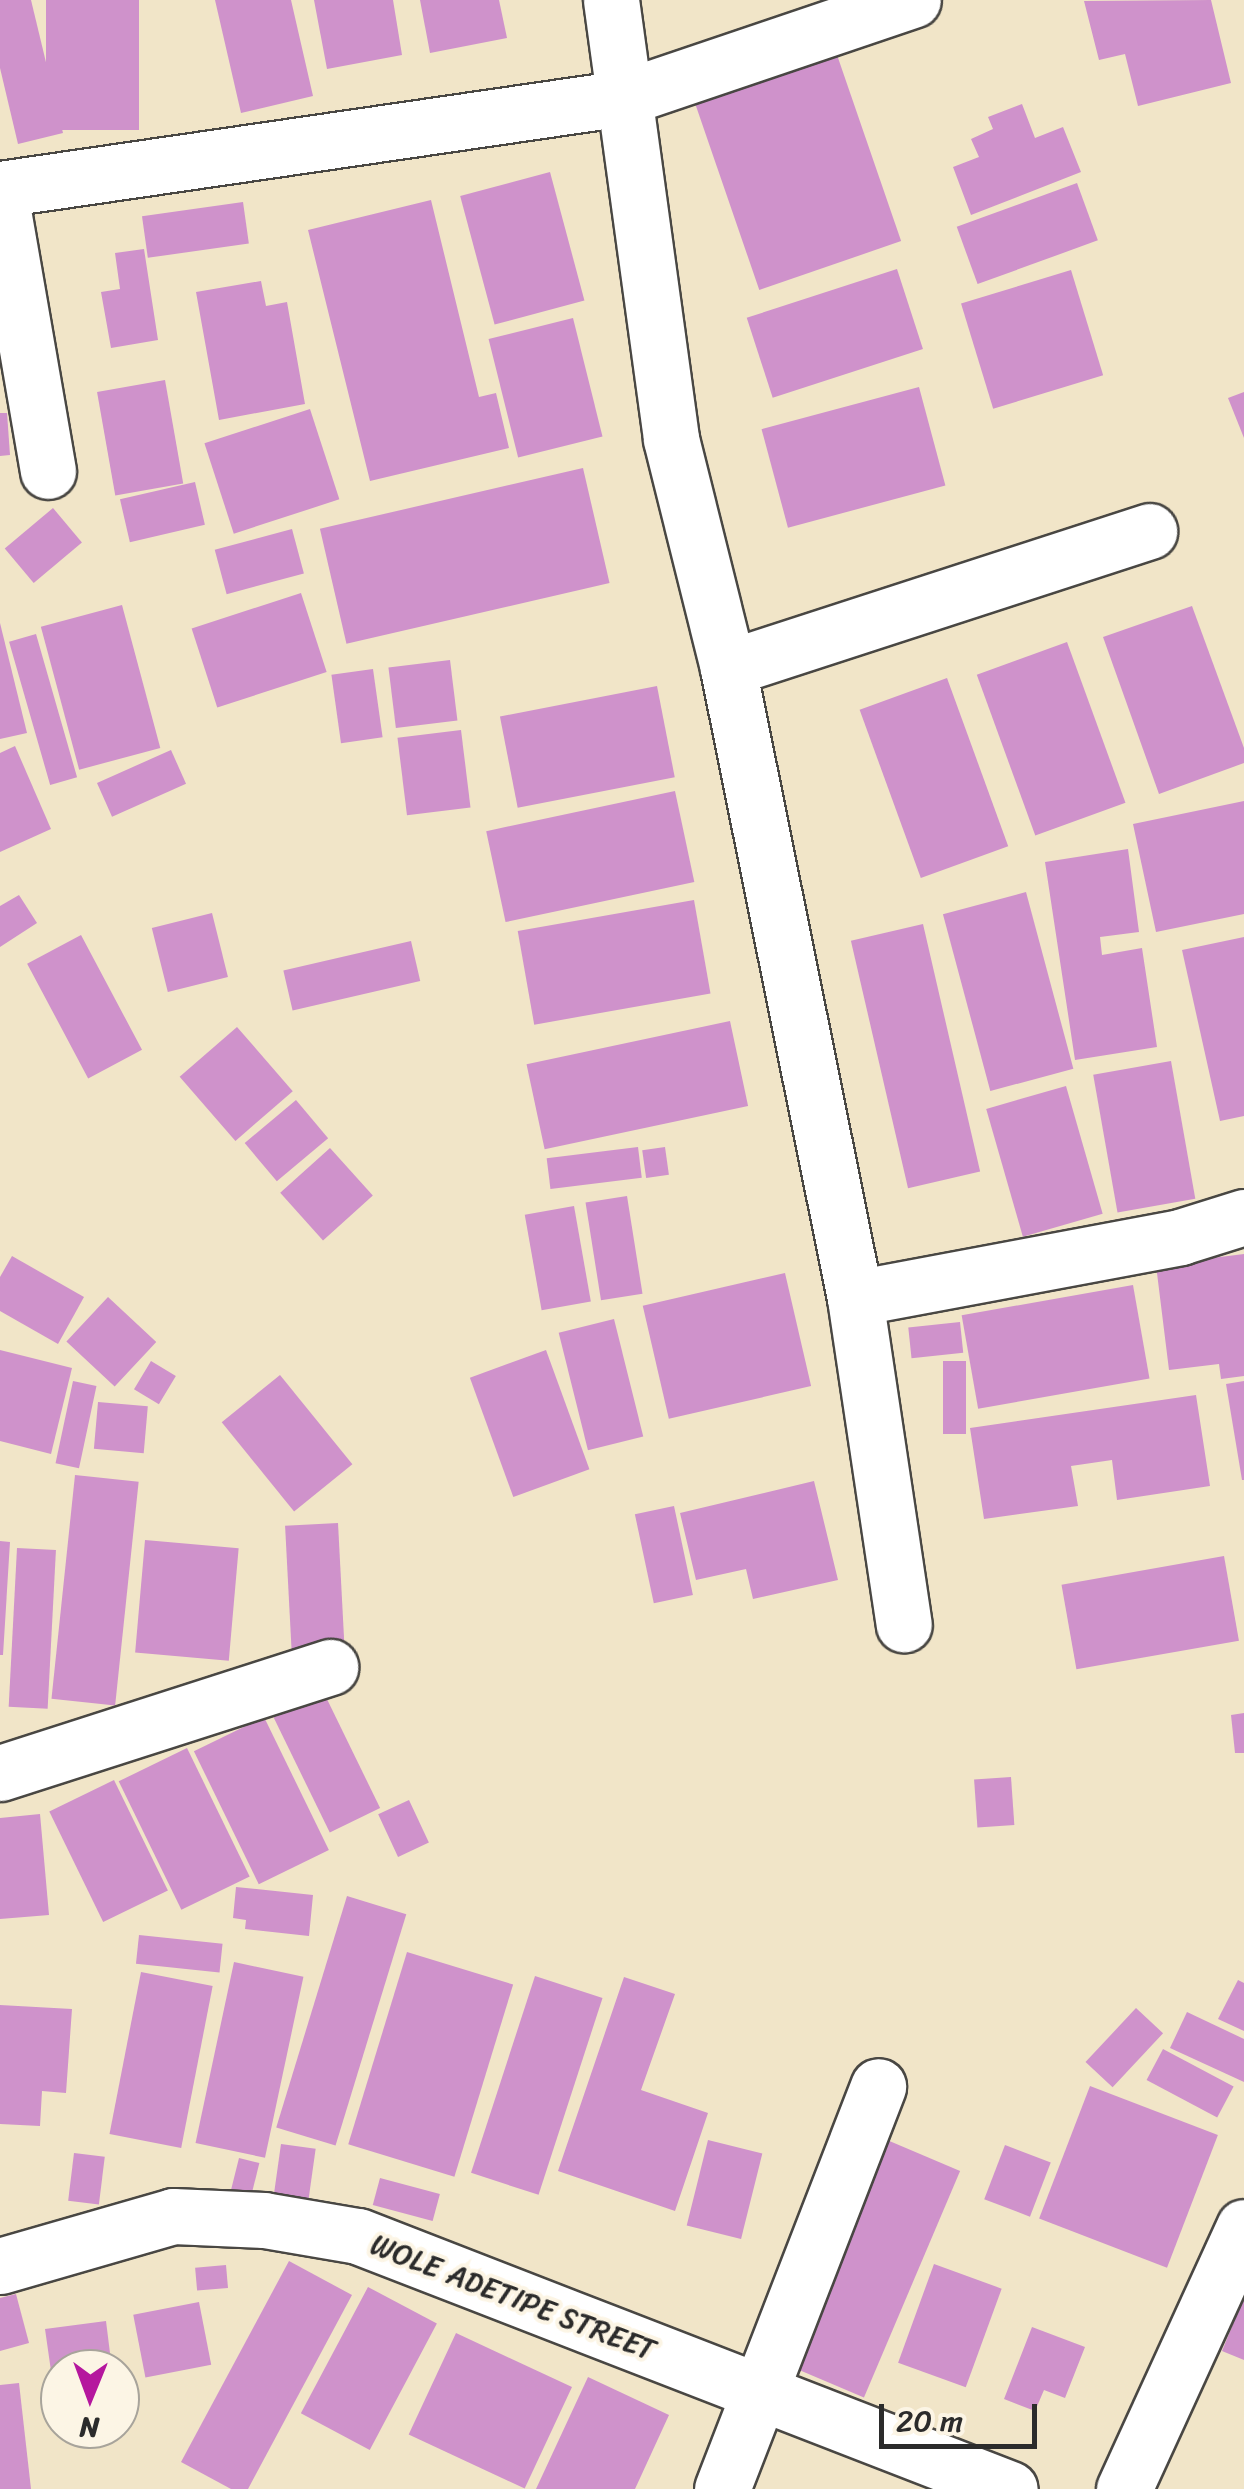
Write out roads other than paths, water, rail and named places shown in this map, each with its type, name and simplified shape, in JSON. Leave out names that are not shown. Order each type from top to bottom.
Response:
[{"type":"street","points":[[611,0],[671,440],[728,668],[855,1298],[904,1624]]},
{"type":"street","points":[[48,471],[0,191],[624,98],[913,0]]},
{"type":"street","points":[[728,668],[1149,531]]},
{"type":"street","points":[[855,1298],[1180,1237],[1244,1218]]},
{"type":"street","points":[[0,1773],[330,1667]]},
{"type":"street","points":[[722,2489],[878,2086]]},
{"type":"street","name":"WOLE ADETIPE STREET","points":[[0,2266],[172,2216],[264,2220],[339,2232],[452,2270],[758,2394],[1010,2489]]},
{"type":"street","points":[[1124,2489],[1244,2227]]}]
